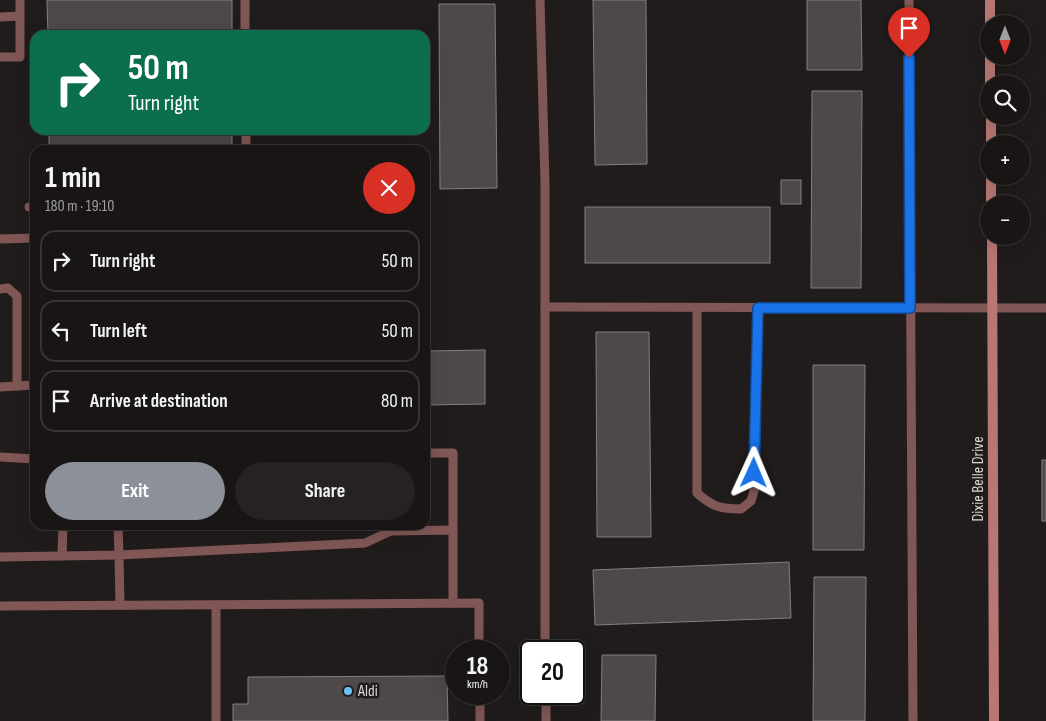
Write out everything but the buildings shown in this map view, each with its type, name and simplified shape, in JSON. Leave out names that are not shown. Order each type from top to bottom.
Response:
[{"type":"street","points":[[990,0],[990,15]]},
{"type":"street","name":"Dixie Belle Drive","points":[[992,245],[994,721]]},
{"type":"lane","points":[[0,57],[20,57],[20,0]]},
{"type":"lane","points":[[245,0],[245,30]]},
{"type":"lane","points":[[540,0],[545,182],[546,640]]},
{"type":"lane","points":[[908,0],[913,721]]},
{"type":"lane","points":[[0,17],[20,16]]},
{"type":"lane","points":[[0,239],[30,238]]},
{"type":"lane","points":[[0,288],[8,288],[16,296],[18,386]]},
{"type":"lane","points":[[545,307],[1046,308]]},
{"type":"lane","points":[[697,308],[697,493],[712,505],[731,509],[741,509],[751,501],[754,491],[758,308]]},
{"type":"lane","points":[[0,386],[30,385]]},
{"type":"lane","points":[[430,453],[453,453],[453,603]]},
{"type":"lane","points":[[0,457],[30,459]]},
{"type":"lane","points":[[430,529],[453,530]]},
{"type":"lane","points":[[62,556],[63,530]]},
{"type":"lane","points":[[118,530],[120,606]]},
{"type":"lane","points":[[0,557],[118,555],[365,543],[388,530]]},
{"type":"lane","points":[[0,606],[479,603],[480,640]]},
{"type":"lane","points":[[216,605],[216,721]]},
{"type":"lane","points":[[480,705],[480,721]]},
{"type":"lane","points":[[546,705],[546,721]]},
{"type":"place","name":"Aldi","points":[[348,691]]},
{"type":"route","points":[[754,473],[758,308],[910,308],[909,58]]}]
